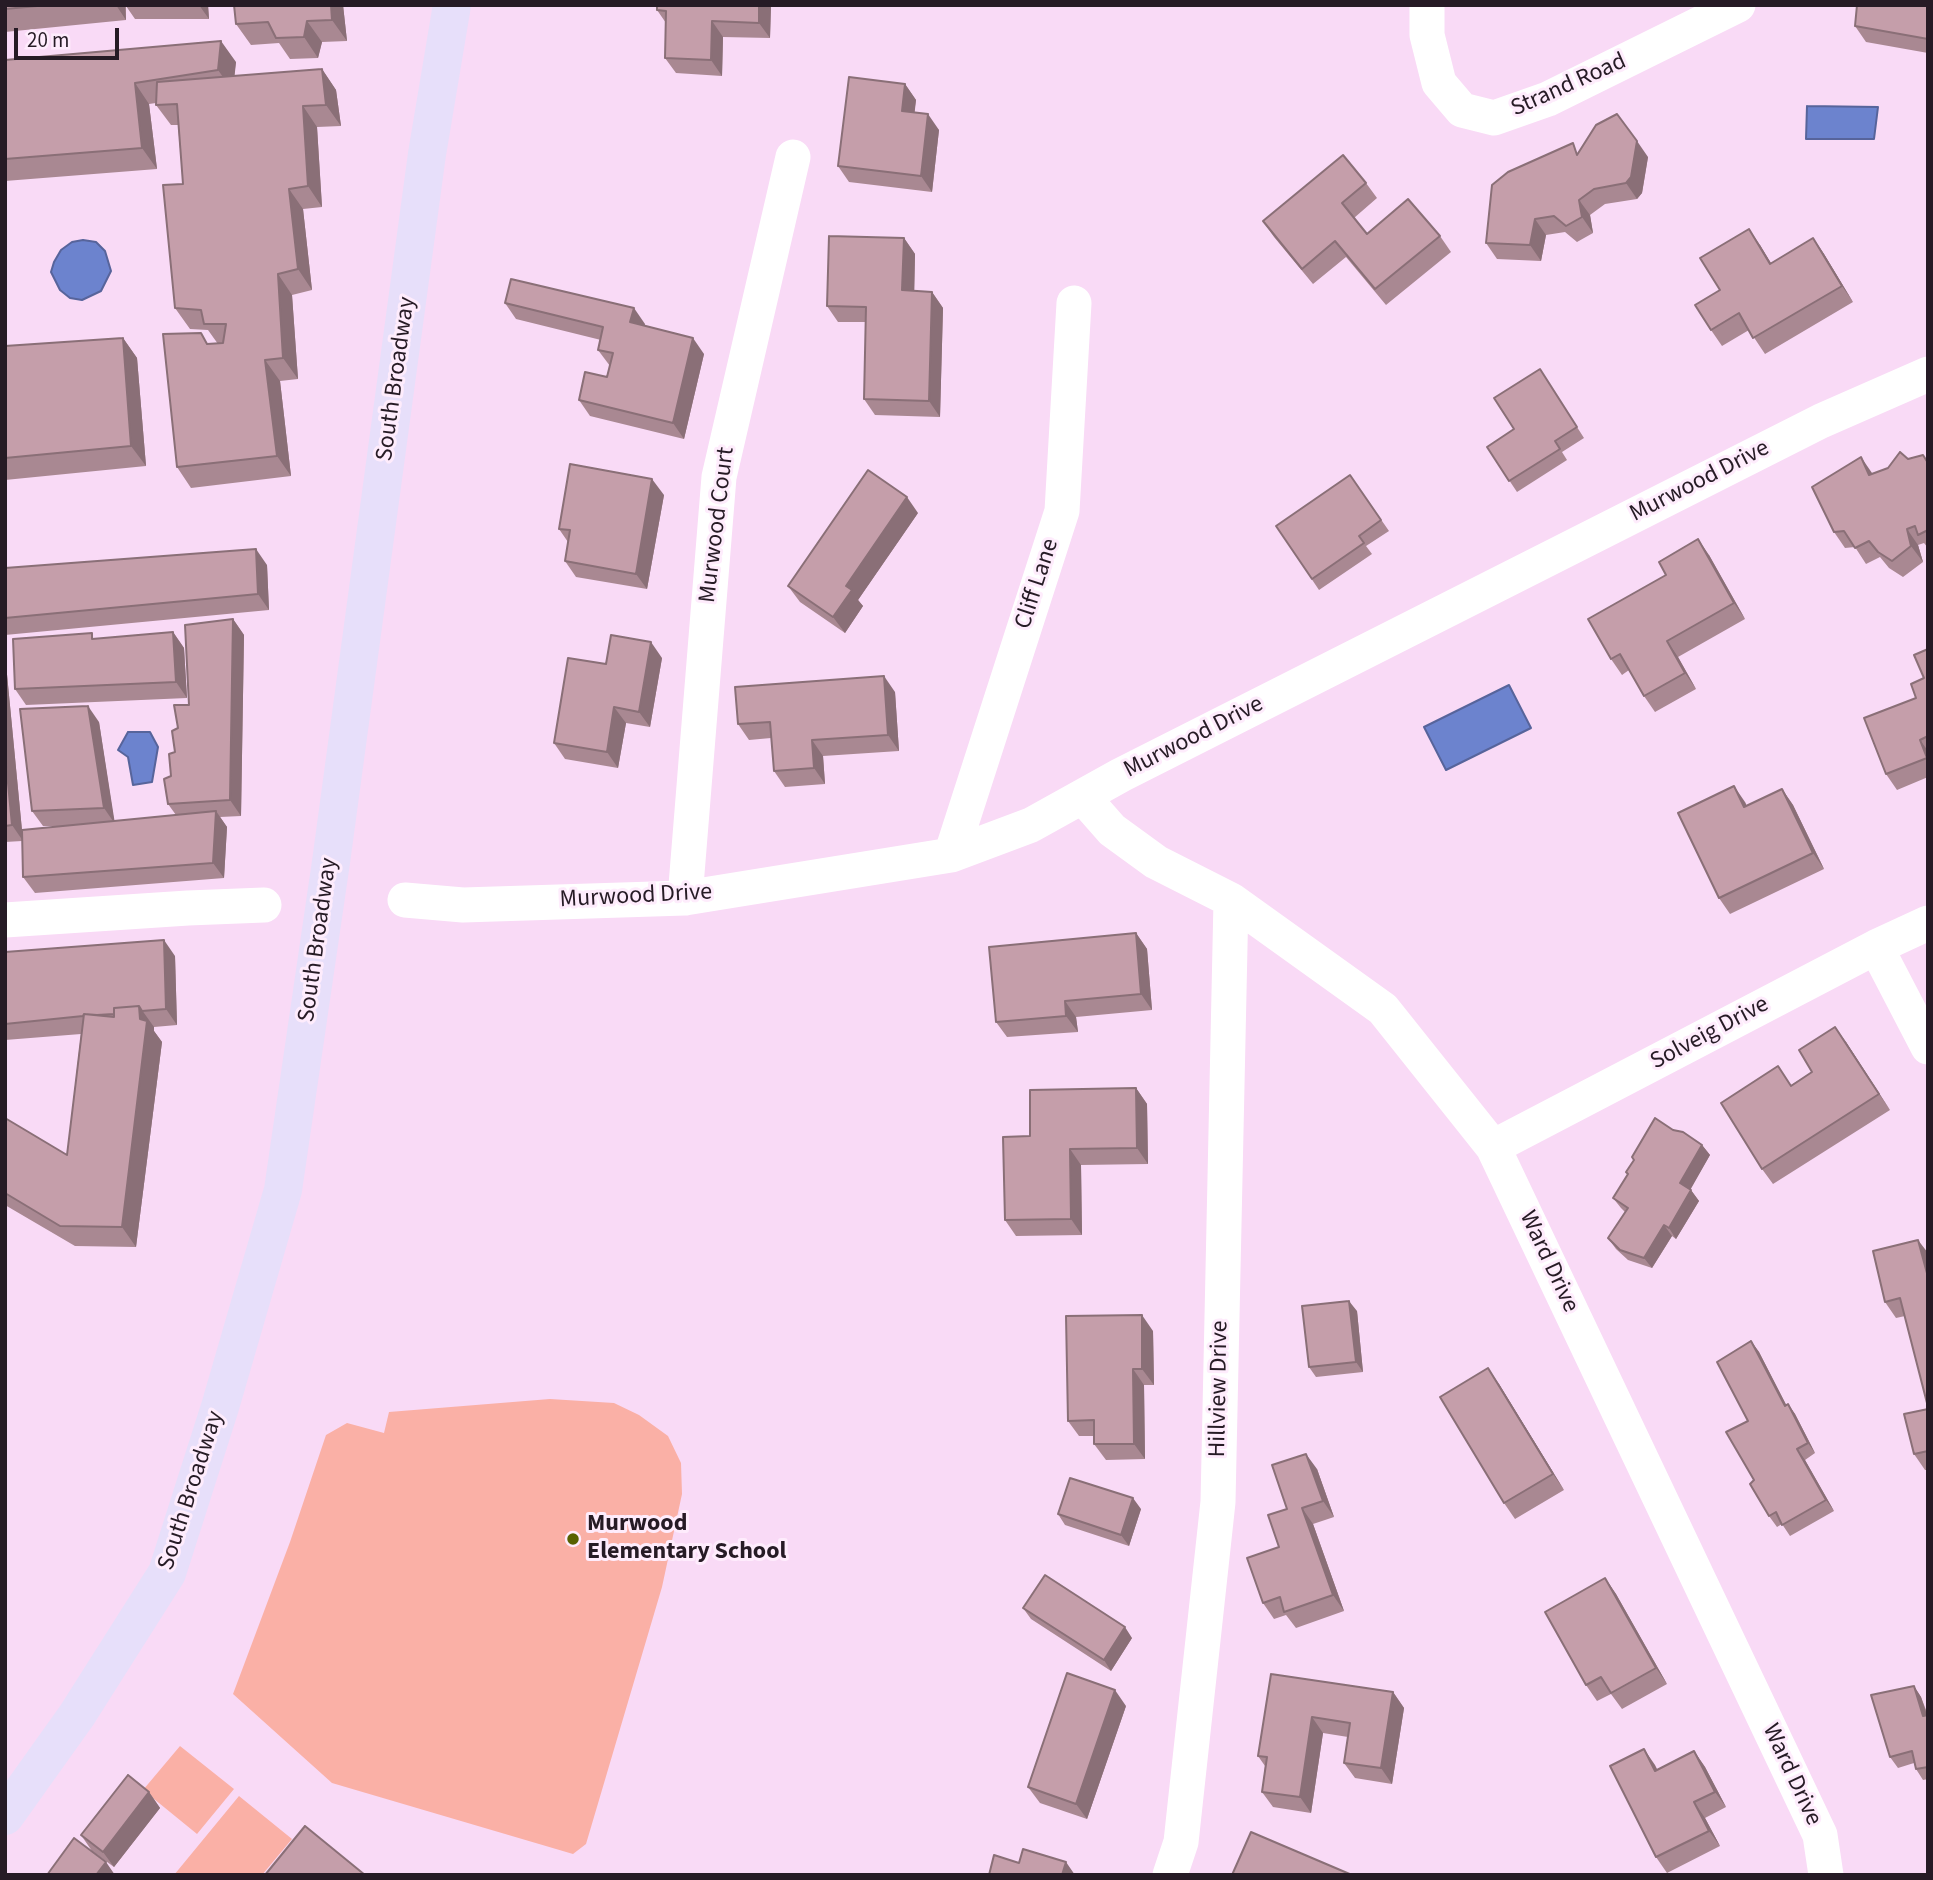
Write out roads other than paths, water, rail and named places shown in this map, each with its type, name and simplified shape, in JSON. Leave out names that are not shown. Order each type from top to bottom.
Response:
[{"type":"main road","name":"South Broadway","points":[[5,1816],[77,1715],[167,1573],[220,1407],[283,1191],[331,862],[427,154],[452,5]]},
{"type":"street","name":"Strand Road","points":[[1427,5],[1427,36],[1439,83],[1462,110],[1494,118],[1548,99],[1738,5]]},
{"type":"street","name":"Murwood Court","points":[[685,898],[719,477],[793,157]]},
{"type":"street","name":"Cliff Lane","points":[[951,855],[1062,511],[1073,303]]},
{"type":"street","name":"Murwood Drive","points":[[405,900],[463,905],[685,898],[951,855],[1031,825],[1809,427],[1928,374]]},
{"type":"street","name":"Ward Drive","points":[[1083,797],[1112,830],[1156,862],[1231,900],[1383,1009],[1493,1147],[1820,1835],[1826,1875]]},
{"type":"street","name":"Hillview Drive","points":[[1170,1875],[1181,1842],[1218,1502],[1231,900]]},
{"type":"street","points":[[5,920],[188,908],[248,910],[195,920],[5,936]]},
{"type":"street","name":"Solveig Drive","points":[[1493,1147],[1928,923]]},
{"type":"street","points":[[1877,947],[1928,1047]]},
{"type":"water","points":[[1807,106],[1878,107],[1874,139],[1806,139]]},
{"type":"water","points":[[72,242],[96,242],[105,251],[111,271],[101,291],[82,300],[70,298],[60,290],[51,272],[61,250]]},
{"type":"water","points":[[1509,685],[1531,728],[1446,770],[1424,727]]},
{"type":"water","points":[[128,732],[150,732],[158,747],[152,782],[133,785],[128,757],[118,750]]},
{"type":"place","name":"Murwood Elementary School","points":[[573,1539]]}]
